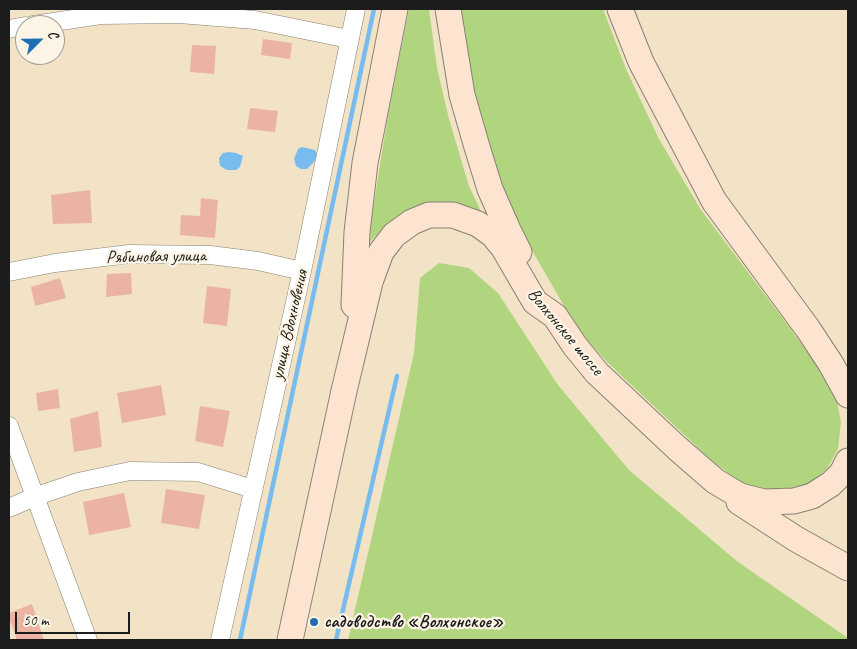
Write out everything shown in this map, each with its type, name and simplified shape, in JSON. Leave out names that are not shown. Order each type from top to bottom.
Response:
[{"type":"main road","name":"Волхонское шоссе","points":[[344,391],[352,329],[358,232],[365,163],[396,9]]},
{"type":"main road","points":[[448,9],[462,95],[490,189],[508,230],[555,316]]},
{"type":"main road","points":[[620,9],[641,62],[714,201],[808,329],[831,364],[848,395]]},
{"type":"main road","name":"Волхонское шоссе","points":[[290,640],[344,391],[370,282],[381,252],[394,235],[412,222],[429,215],[453,215],[478,224],[492,236],[503,247],[535,302],[555,316],[575,346],[598,373],[676,448],[715,481],[740,496],[764,502],[794,501],[812,496],[831,484],[842,473],[848,461]]},
{"type":"main road","points":[[808,329],[848,372]]},
{"type":"main road","points":[[676,448],[727,493],[796,538],[848,568]]},
{"type":"street","name":"улица Вдохновения","points":[[220,640],[302,271],[356,9]]},
{"type":"street","points":[[65,20],[101,15],[179,14],[255,20],[349,39]]},
{"type":"street","name":"Рябиновая улица","points":[[9,272],[56,263],[129,254],[210,255],[258,261],[302,271]]},
{"type":"street","points":[[9,426],[88,640]]},
{"type":"street","points":[[9,508],[78,482],[130,471],[198,472],[253,490]]},
{"type":"green space","points":[[409,9],[429,9],[437,68],[449,119],[469,186],[488,226],[408,212],[388,223],[370,242],[372,215],[388,115]]},
{"type":"green space","points":[[459,9],[603,9],[626,69],[659,139],[701,210],[787,324],[823,374],[836,396],[841,422],[838,449],[827,469],[810,483],[794,491],[762,491],[740,482],[711,460],[608,363],[587,340],[568,313],[522,233],[495,170],[475,104]]},
{"type":"green space","points":[[439,263],[469,268],[498,293],[558,385],[629,470],[738,562],[848,638],[848,640],[348,640],[414,353],[420,278]]},
{"type":"water","points":[[302,147],[315,150],[317,155],[314,162],[307,169],[301,169],[296,166],[294,159],[298,149]]},
{"type":"water","points":[[229,152],[243,156],[240,167],[236,170],[227,170],[220,166],[219,158],[223,153]]},
{"type":"building","points":[[263,39],[292,43],[290,59],[261,55]]},
{"type":"building","points":[[192,45],[216,46],[214,74],[190,72]]},
{"type":"building","points":[[250,108],[278,111],[275,132],[247,129]]},
{"type":"building","points":[[90,190],[92,223],[53,224],[51,195]]},
{"type":"building","points":[[201,198],[218,200],[215,238],[180,235],[181,215],[200,216]]},
{"type":"building","points":[[131,273],[132,294],[106,297],[107,274]]},
{"type":"building","points":[[60,278],[66,298],[35,306],[31,287]]},
{"type":"building","points":[[207,286],[231,289],[227,326],[203,323]]},
{"type":"building","points":[[161,385],[166,415],[122,423],[117,393]]},
{"type":"building","points":[[58,389],[60,408],[38,411],[36,393]]},
{"type":"building","points":[[200,406],[230,411],[223,447],[195,441]]},
{"type":"building","points":[[98,411],[102,447],[74,452],[70,419]]},
{"type":"building","points":[[166,489],[205,495],[199,529],[161,523]]},
{"type":"building","points":[[124,493],[131,527],[89,535],[83,502]]},
{"type":"building","points":[[32,604],[44,640],[17,640],[9,613]]},
{"type":"waterway","points":[[240,640],[374,9]]},
{"type":"waterway","points":[[336,640],[397,376]]},
{"type":"place","name":"садоводство «Волхонское»","points":[[314,622]]}]
